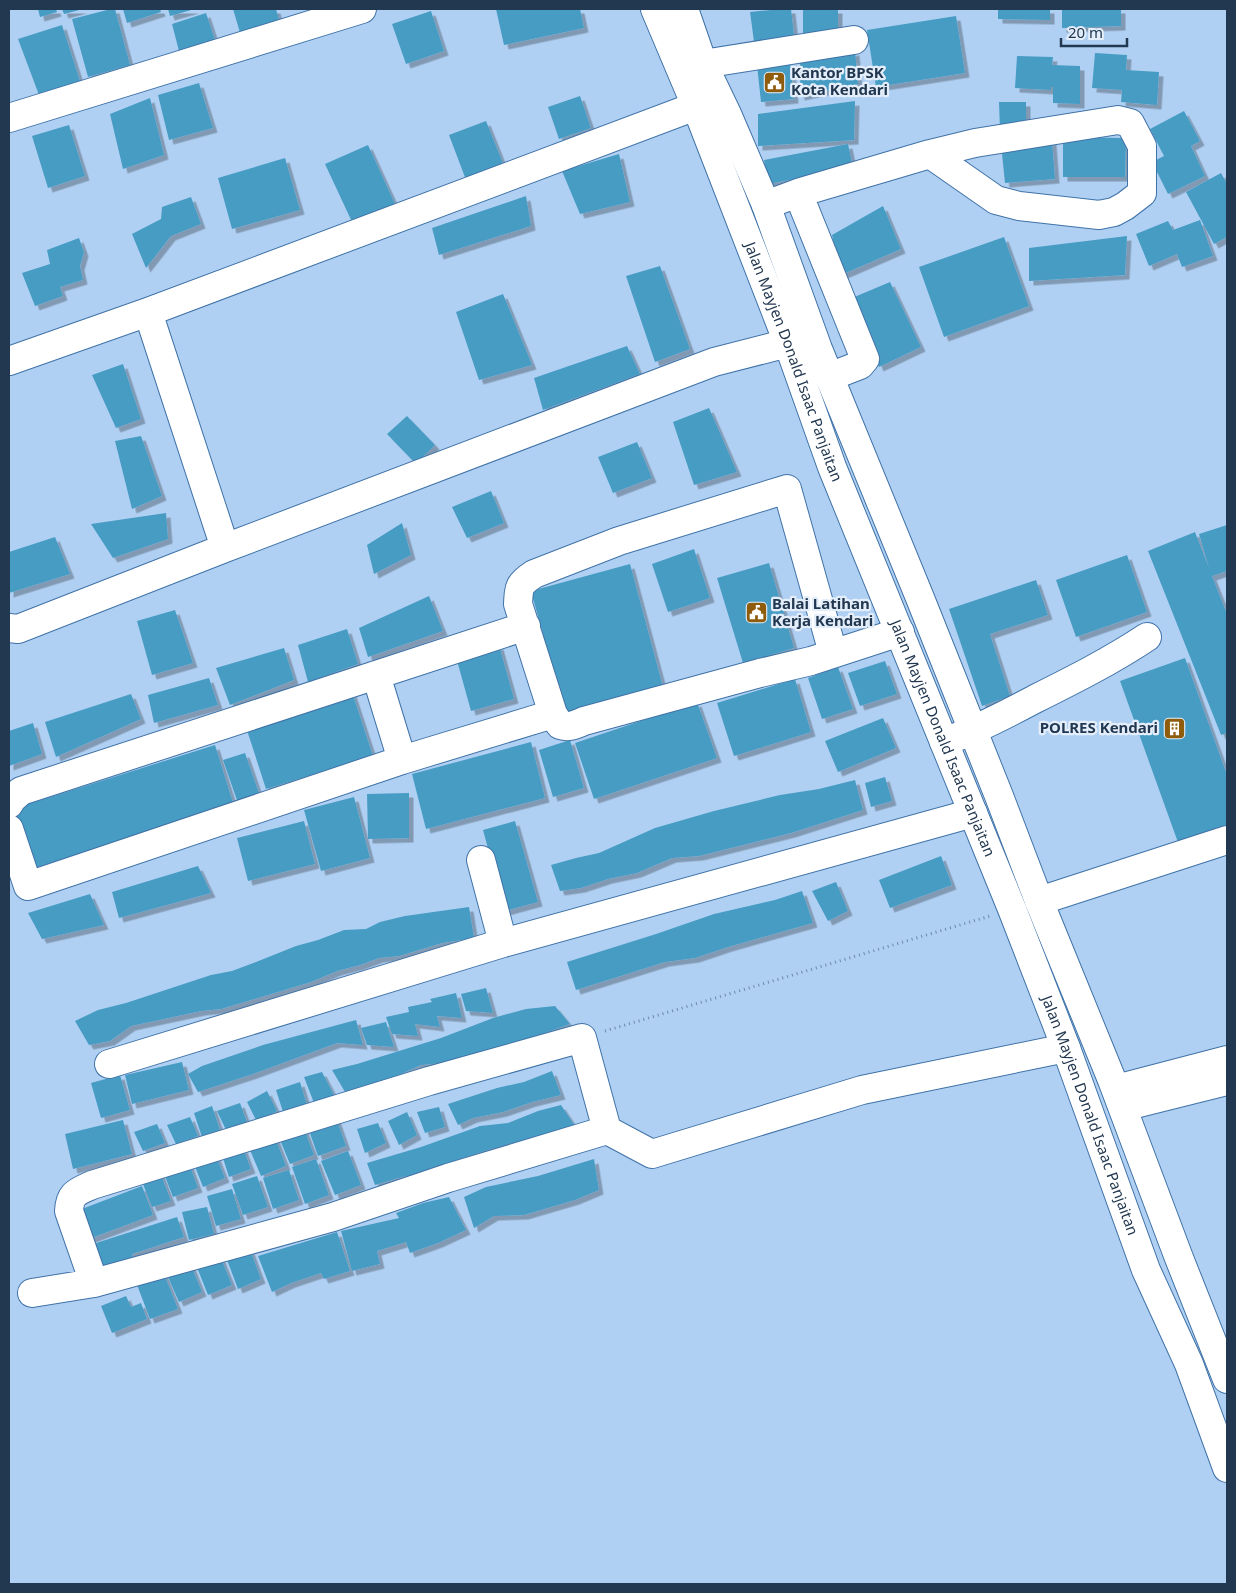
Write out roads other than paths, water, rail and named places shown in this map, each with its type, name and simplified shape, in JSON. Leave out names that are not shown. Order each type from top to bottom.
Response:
[{"type":"main road","points":[[9,118],[362,9]]},
{"type":"main road","name":"Jalan Mayjen Donald Isaac Panjaitan","points":[[656,9],[696,106],[788,343],[832,467],[1012,909],[1066,1048],[1146,1270],[1189,1364],[1227,1468]]},
{"type":"main road","name":"Jalan Mayjen Donald Isaac Panjaitan","points":[[684,9],[703,64],[766,205],[829,377],[1119,1098],[1179,1258],[1223,1353],[1227,1379]]},
{"type":"main road","points":[[703,64],[854,40]]},
{"type":"main road","points":[[9,361],[148,312],[696,106]]},
{"type":"main road","points":[[766,205],[798,193],[930,154],[975,143],[1118,120],[1130,124],[1142,146],[1142,193],[1114,212],[1099,216],[1019,206],[996,200],[930,154]]},
{"type":"main road","points":[[798,193],[865,359],[860,365],[829,377]]},
{"type":"main road","points":[[148,312],[224,548]]},
{"type":"main road","points":[[9,628],[18,629],[224,548],[714,362],[788,343]]},
{"type":"main road","points":[[833,653],[786,489],[619,541],[534,574],[522,582],[519,592],[518,604],[553,714],[560,725],[564,727],[760,673],[811,661],[900,632]]},
{"type":"main road","points":[[9,804],[21,790],[526,626]]},
{"type":"main road","points":[[944,742],[973,731],[1078,678],[1147,637]]},
{"type":"main road","points":[[376,675],[402,760]]},
{"type":"main road","points":[[9,829],[28,886],[402,760],[553,714]]},
{"type":"main road","points":[[109,1064],[503,943],[973,813]]},
{"type":"main road","points":[[1039,901],[1227,840]]},
{"type":"main road","points":[[481,860],[503,943]]},
{"type":"main road","points":[[94,1283],[69,1211],[70,1201],[74,1194],[92,1185],[429,1081],[582,1038],[607,1130]]},
{"type":"main road","points":[[32,1293],[94,1283],[332,1216],[448,1178],[607,1130],[652,1154],[862,1090],[1066,1048]]},
{"type":"main road","points":[[1119,1098],[1227,1060]]},
{"type":"main road","points":[[1119,1098],[1227,1081]]},
{"type":"main road","points":[[1146,1270],[1179,1258]]},
{"type":"place","name":"Kantor BPSK Kota Kendari","points":[[775,82]]},
{"type":"place","name":"Balai Latihan Kerja Kendari","points":[[756,613]]},
{"type":"place","name":"POLRES Kendari","points":[[1174,728]]}]
